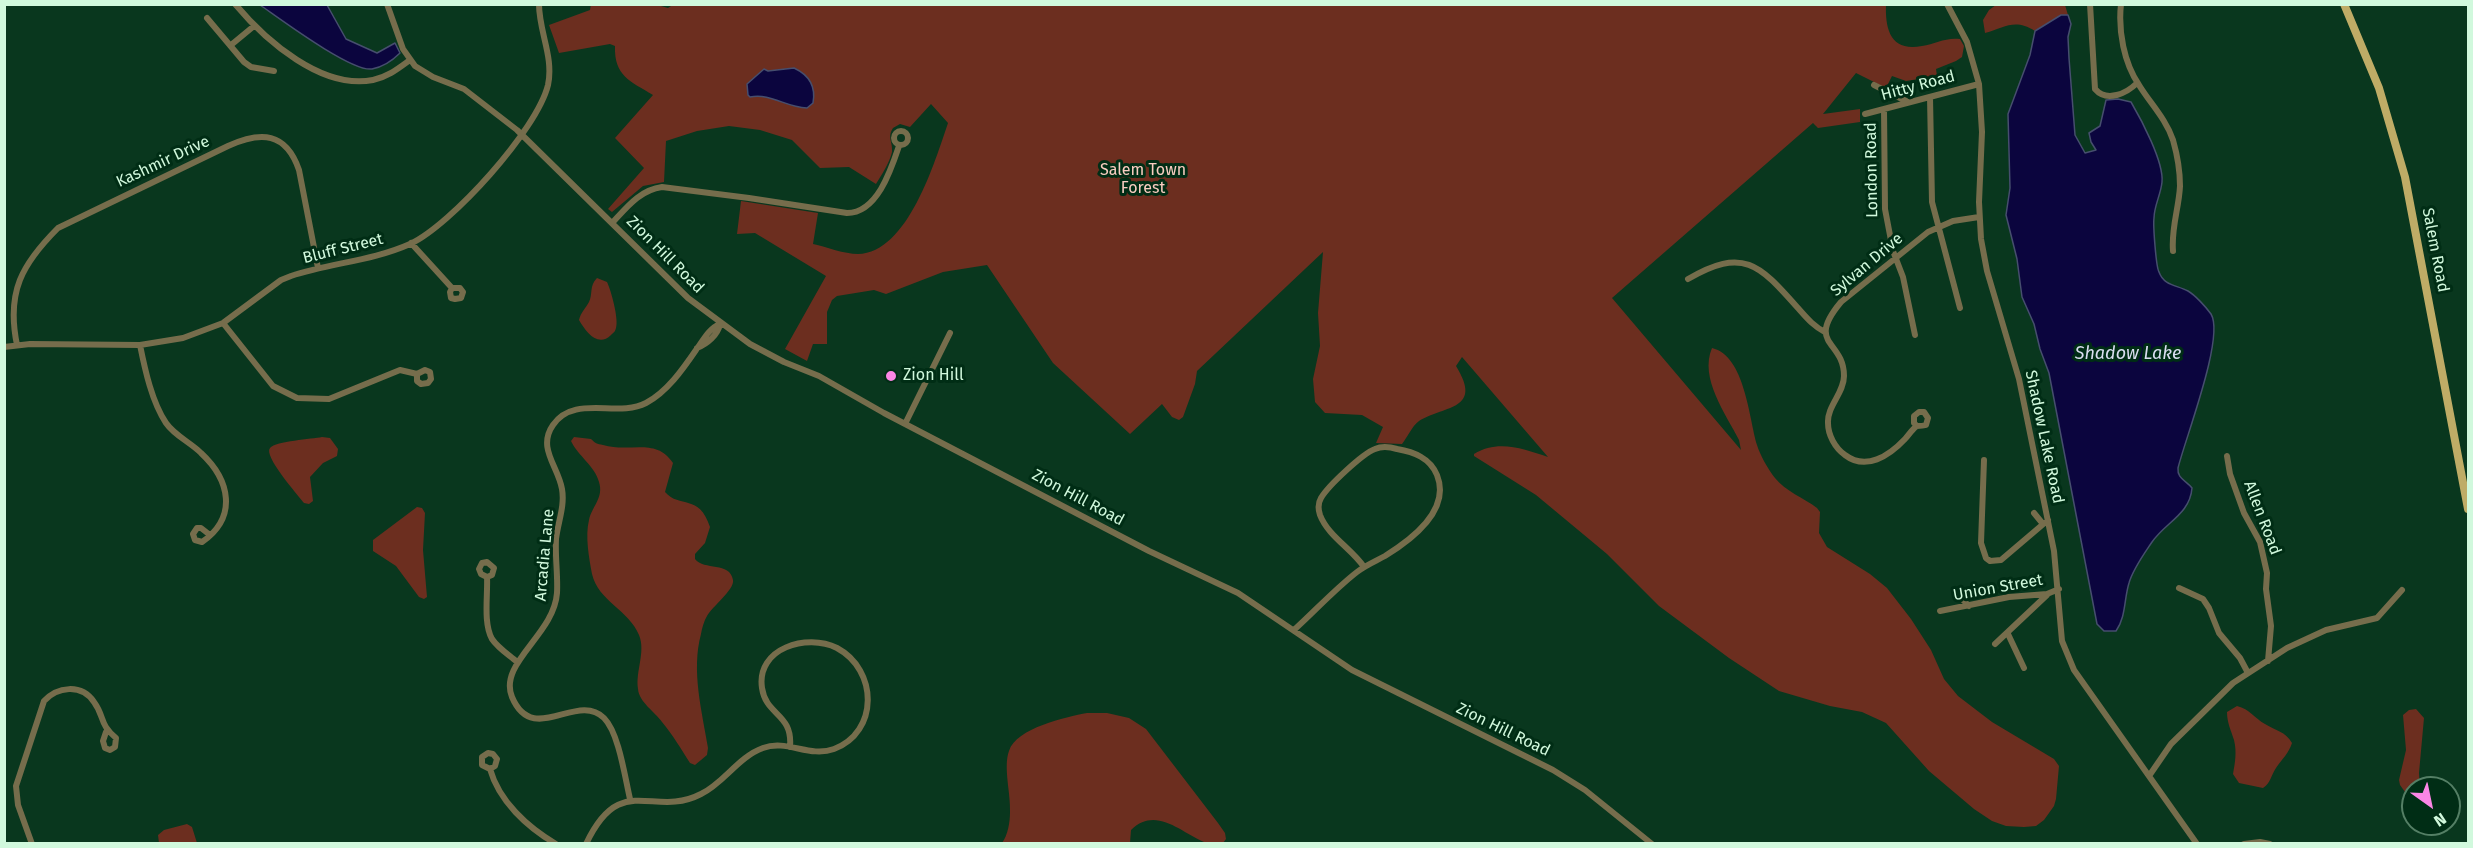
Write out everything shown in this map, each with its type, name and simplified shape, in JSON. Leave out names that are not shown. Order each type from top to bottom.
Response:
[{"type":"main road","name":"Salem Road","points":[[2344,4],[2379,88],[2405,177],[2469,509]]},
{"type":"street","points":[[235,4],[254,26],[312,69],[332,77],[353,80],[374,80],[394,72],[410,60],[399,39],[387,4]]},
{"type":"street","name":"Bluff Street","points":[[4,347],[17,345],[140,345],[183,338],[223,323],[281,280],[318,268],[376,256],[411,243],[435,228],[504,159],[522,136],[542,101],[548,85],[550,69],[538,4]]},
{"type":"street","name":"Shadow Lake Road","points":[[1947,4],[1967,42],[1979,84],[1982,140],[1979,217],[1984,255],[2015,363],[2059,589],[2059,620],[2067,656],[2196,843]]},
{"type":"street","points":[[2090,4],[2095,90],[2103,95],[2114,95],[2130,90],[2137,83]]},
{"type":"street","points":[[2121,4],[2120,24],[2126,56],[2137,83],[2166,125],[2176,155],[2180,187],[2173,251]]},
{"type":"street","points":[[207,18],[251,67],[274,71]]},
{"type":"street","points":[[231,45],[254,26]]},
{"type":"street","name":"Zion Hill Road","points":[[410,60],[423,71],[473,95],[522,136],[613,222],[680,291],[720,324],[750,344],[784,362],[819,376],[905,424],[1149,550],[1238,593],[1352,670],[1553,770],[1585,790],[1652,843]]},
{"type":"street","name":"Hitty Road","points":[[1865,114],[1979,84]]},
{"type":"street","points":[[1874,85],[1908,102]]},
{"type":"street","points":[[1930,97],[1930,185],[1938,226],[1960,308]]},
{"type":"street","name":"London Road","points":[[1884,109],[1885,209],[1916,335]]},
{"type":"street","name":"Kashmir Drive","points":[[17,345],[13,308],[19,280],[26,263],[58,228],[253,136],[274,138],[287,147],[294,156],[299,170],[318,268]]},
{"type":"street","points":[[613,222],[641,194],[650,189],[662,188],[847,213],[857,212],[867,206],[886,179],[899,146]]},
{"type":"street","name":"Sylvan Drive","points":[[1825,332],[1830,315],[1841,303],[1920,238],[1938,226],[1979,217]]},
{"type":"street","points":[[411,243],[452,288]]},
{"type":"street","points":[[1688,279],[1720,263],[1736,262],[1752,266],[1766,274],[1813,325],[1825,332],[1844,373],[1843,384],[1831,407],[1827,423],[1829,433],[1840,451],[1858,461],[1879,460],[1897,448],[1917,426]]},
{"type":"street","points":[[223,323],[273,386],[297,398],[329,399],[395,370],[417,374]]},
{"type":"street","name":"Arcadia Lane","points":[[630,799],[614,735],[604,718],[588,710],[579,709],[549,719],[541,719],[522,711],[515,703],[509,683],[510,675],[517,662],[546,626],[557,597],[556,536],[563,503],[559,477],[547,449],[548,434],[560,416],[574,409],[630,408],[646,403],[666,388],[715,326],[720,324]]},
{"type":"street","points":[[905,424],[950,333]]},
{"type":"street","points":[[140,345],[157,404],[166,423],[206,458],[223,485],[227,501],[225,512],[221,523],[210,535]]},
{"type":"street","points":[[1294,630],[1364,567],[1394,550],[1419,528],[1437,504],[1440,490],[1437,476],[1430,464],[1418,454],[1387,447],[1375,449],[1364,456],[1326,491],[1319,501],[1319,512],[1323,521],[1364,567]]},
{"type":"street","name":"Allen Road","points":[[2228,456],[2230,474],[2244,513],[2260,542],[2267,573],[2266,589],[2271,626],[2268,661]]},
{"type":"street","points":[[1984,460],[1980,538],[1986,558],[1990,561],[2001,560],[2045,522],[2034,513]]},
{"type":"street","points":[[487,577],[488,626],[491,636],[517,662]]},
{"type":"street","points":[[2178,588],[2203,599],[2219,633],[2240,658],[2248,673]]},
{"type":"street","name":"Union Street","points":[[1940,611],[2009,597],[2048,594],[2059,589]]},
{"type":"street","points":[[2149,776],[2171,744],[2221,694],[2248,673],[2287,648],[2326,630],[2377,618],[2402,590]]},
{"type":"street","points":[[1995,644],[2048,594]]},
{"type":"street","points":[[1959,595],[1969,606]]},
{"type":"street","points":[[2008,634],[2024,668]]},
{"type":"street","points":[[586,843],[605,815],[630,799],[670,802],[692,798],[712,788],[755,751],[772,745],[812,752],[835,748],[850,739],[864,720],[869,698],[863,675],[846,654],[832,646],[807,642],[792,645],[776,653],[764,669],[761,682],[763,695],[769,706],[786,723],[791,736],[790,747]]},
{"type":"street","points":[[32,843],[18,805],[16,786],[44,701],[50,695],[63,689],[82,692],[94,702],[106,732]]},
{"type":"street","points":[[490,769],[494,784],[502,798],[542,834],[556,843]]},
{"type":"street","points":[[2244,843],[2270,843]]},
{"type":"green space","name":"Salem Town Forest","points":[[591,4],[654,4],[668,8],[674,4],[1886,4],[1889,30],[1892,37],[1903,46],[1922,46],[1960,39],[1964,46],[1962,57],[1936,69],[1937,76],[1906,81],[1892,76],[1886,88],[1856,73],[1823,114],[1860,109],[1860,122],[1818,128],[1813,123],[1612,298],[1741,450],[1739,440],[1711,383],[1709,360],[1712,348],[1723,353],[1732,363],[1744,389],[1758,449],[1772,474],[1784,487],[1817,508],[1820,512],[1819,533],[1827,547],[1870,574],[1887,588],[1911,619],[1931,650],[1944,679],[1958,696],[1992,722],[2054,759],[2059,766],[2054,806],[2044,820],[2036,826],[2006,826],[1992,821],[1929,771],[1886,723],[1862,712],[1830,706],[1779,691],[1729,658],[1659,606],[1607,554],[1536,495],[1474,456],[1483,449],[1502,446],[1548,457],[1462,357],[1456,366],[1463,380],[1465,391],[1463,399],[1450,408],[1419,421],[1402,444],[1376,443],[1383,427],[1362,415],[1325,413],[1315,402],[1313,379],[1320,346],[1318,313],[1323,252],[1197,371],[1195,384],[1183,417],[1179,420],[1172,417],[1162,404],[1130,434],[1053,363],[987,265],[943,272],[886,294],[874,290],[837,296],[832,300],[827,312],[827,344],[813,344],[807,361],[785,349],[826,276],[755,233],[737,234],[741,201],[818,213],[813,244],[853,254],[876,250],[905,222],[917,202],[948,123],[931,104],[910,127],[900,124],[893,128],[890,134],[891,156],[876,184],[849,167],[820,168],[792,140],[760,130],[729,126],[697,131],[666,141],[664,182],[643,186],[612,212],[608,209],[644,168],[615,138],[653,95],[625,77],[617,64],[615,46],[610,44],[559,53],[549,25],[590,10]]},
{"type":"green space","points":[[1996,5],[2065,5],[2068,15],[2061,15],[2035,31],[2028,27],[2015,25],[1985,33],[1983,20],[1989,10]]},
{"type":"green space","points":[[597,278],[607,282],[617,324],[615,331],[602,340],[593,337],[579,320],[589,302],[593,284]]},
{"type":"green space","points":[[574,437],[591,439],[598,444],[613,447],[650,448],[666,455],[673,463],[665,492],[677,500],[695,505],[706,516],[710,527],[705,543],[695,554],[695,559],[704,565],[727,570],[731,574],[733,584],[706,618],[698,648],[698,691],[708,748],[707,755],[695,765],[690,763],[666,727],[641,698],[637,682],[641,648],[639,635],[634,626],[607,599],[595,583],[587,533],[590,515],[599,497],[600,488],[594,471],[571,441]]},
{"type":"green space","points":[[330,438],[338,449],[337,456],[323,463],[310,477],[313,501],[309,504],[304,503],[276,467],[269,452],[270,448],[286,442]]},
{"type":"green space","points":[[417,507],[422,508],[425,513],[423,550],[427,597],[424,599],[419,597],[396,566],[373,551],[373,540]]},
{"type":"green space","points":[[2237,706],[2283,734],[2292,743],[2263,788],[2239,783],[2233,774],[2235,749],[2227,712]]},
{"type":"green space","points":[[2416,709],[2424,718],[2419,776],[2401,776],[2401,786],[2399,780],[2406,750],[2403,715],[2409,710]]},
{"type":"green space","points":[[1087,713],[1107,713],[1129,718],[1146,729],[1225,833],[1226,839],[1223,843],[1206,843],[1168,823],[1150,820],[1140,823],[1131,830],[1130,843],[1002,843],[1010,820],[1007,757],[1014,743],[1021,736],[1043,725]]},
{"type":"green space","points":[[187,824],[192,827],[197,843],[159,843],[158,835],[164,830]]},
{"type":"water","points":[[260,5],[327,5],[346,39],[377,53],[395,43],[400,53],[380,67],[362,68],[315,43]]},
{"type":"water","name":"Shadow Lake","points":[[2061,15],[2068,15],[2071,24],[2068,37],[2075,135],[2085,153],[2096,150],[2089,133],[2100,126],[2106,100],[2118,99],[2131,102],[2151,141],[2162,174],[2154,222],[2159,272],[2167,283],[2188,291],[2197,298],[2211,314],[2214,326],[2209,365],[2178,468],[2180,477],[2192,488],[2190,497],[2182,511],[2152,542],[2136,567],[2129,583],[2122,620],[2116,631],[2104,631],[2097,624],[2049,373],[2034,324],[2022,297],[2017,259],[2006,215],[2010,188],[2008,114],[2030,55],[2035,31]]},
{"type":"water","points":[[794,68],[804,74],[812,87],[813,103],[807,108],[771,98],[748,95],[747,84],[764,69],[768,71]]},
{"type":"place","name":"Zion Hill","points":[[891,376]]}]
